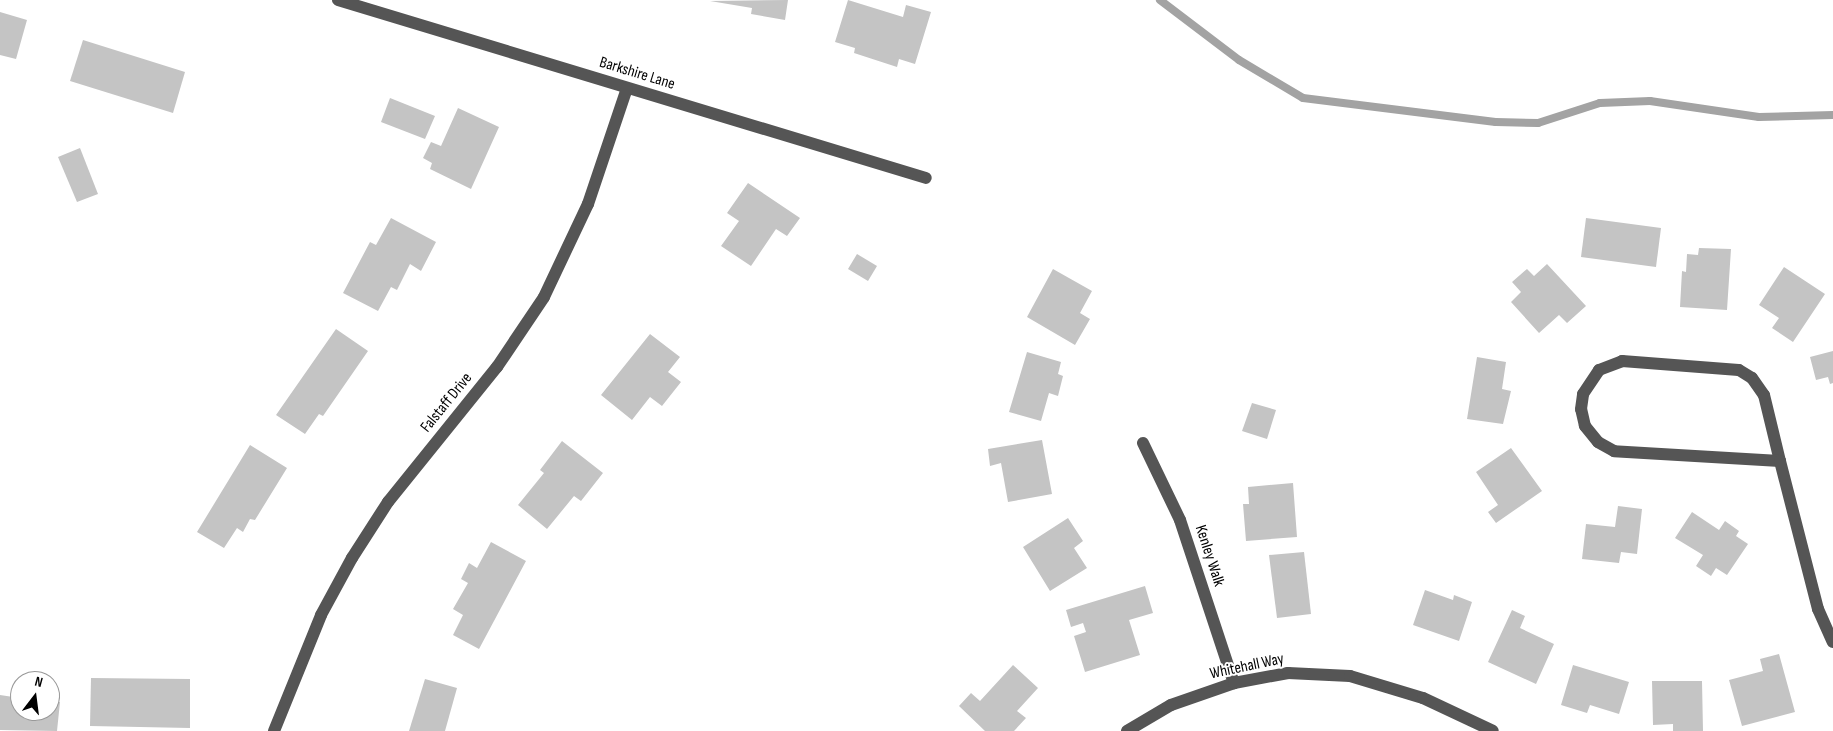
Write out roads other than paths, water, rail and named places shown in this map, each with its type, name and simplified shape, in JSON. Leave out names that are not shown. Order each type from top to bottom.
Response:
[{"type":"street","name":"Barkshire Lane","points":[[338,0],[926,178]]},
{"type":"street","name":"Falstaff Drive","points":[[274,731],[322,615],[352,558],[388,502],[497,367],[544,296],[588,204],[627,88]]},
{"type":"street","points":[[1780,461],[1614,451],[1598,442],[1585,426],[1581,409],[1583,394],[1599,370],[1622,361],[1739,370],[1752,378],[1764,395],[1818,609],[1833,642]]},
{"type":"street","name":"Kenley Walk","points":[[1143,443],[1180,520],[1234,684]]},
{"type":"street","name":"Whitehall Way","points":[[1127,731],[1170,704],[1234,684],[1288,673],[1350,676],[1423,698],[1493,731]]},
{"type":"waterway","points":[[1160,0],[1239,60],[1303,98],[1496,122],[1538,123],[1600,103],[1650,101],[1759,117],[1833,115]]}]
